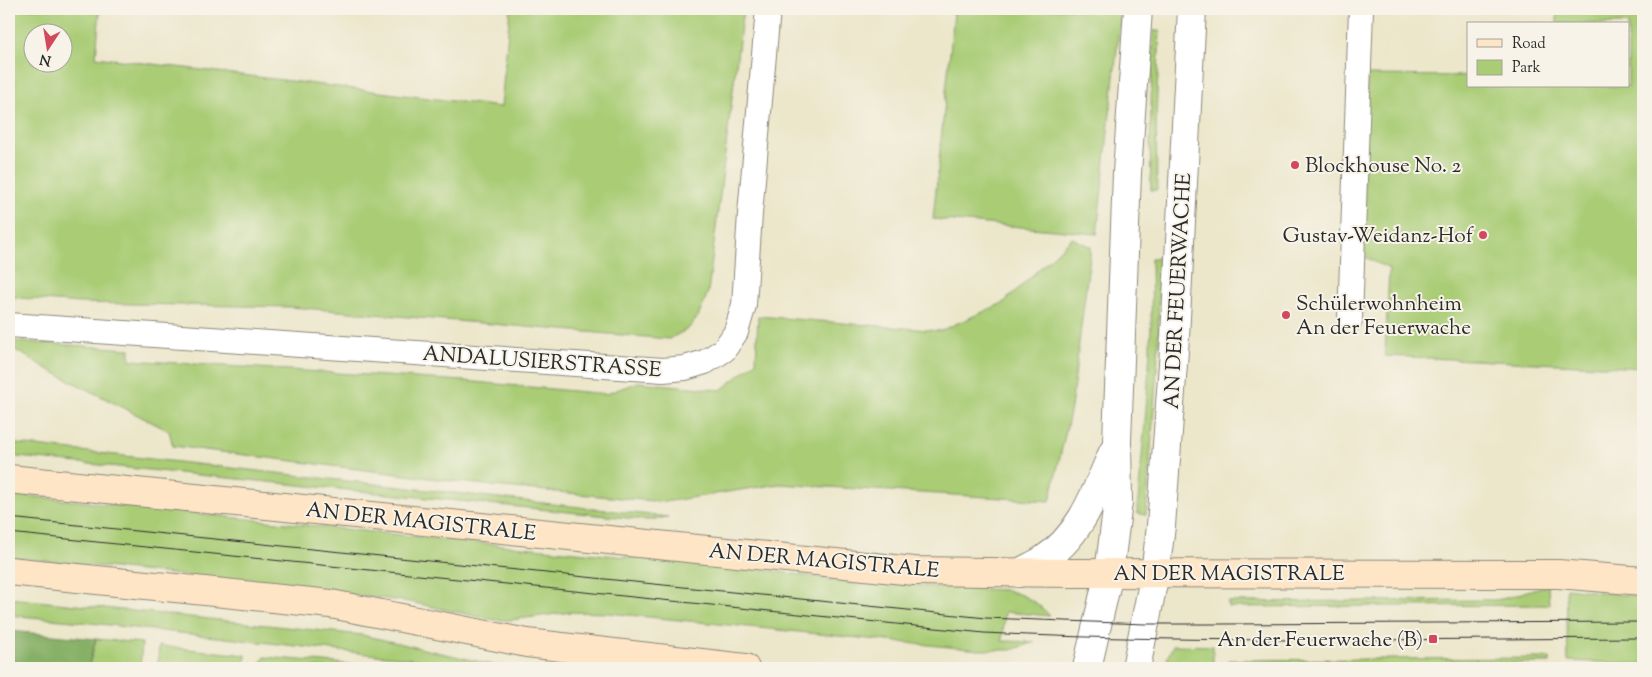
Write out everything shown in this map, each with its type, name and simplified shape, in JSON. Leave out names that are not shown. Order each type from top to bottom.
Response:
[{"type":"main road","name":"AN DER MAGISTRALE","points":[[9,478],[914,571],[1019,573],[1558,574],[1643,582]]},
{"type":"main road","points":[[9,571],[331,604],[528,643],[745,668]]},
{"type":"street","name":"ANDALUSIERSTRASSE","points":[[9,325],[663,370],[685,368],[705,362],[724,350],[736,332],[744,305],[768,9]]},
{"type":"street","points":[[1087,668],[1109,573],[1118,502],[1117,441],[1127,173],[1138,9]]},
{"type":"street","name":"AN DER FEUERWACHE","points":[[1136,668],[1162,526],[1175,337],[1192,9]]},
{"type":"street","points":[[1350,320],[1361,9]]},
{"type":"street","points":[[1019,573],[1052,553],[1083,519],[1117,441]]},
{"type":"green space","points":[[9,9],[100,9],[96,57],[501,107],[510,9],[743,9],[708,292],[698,317],[688,329],[669,339],[291,307],[79,303],[9,297]]},
{"type":"green space","points":[[917,9],[1120,9],[1097,234],[933,219],[954,13]]},
{"type":"green space","points":[[1557,9],[1643,9],[1643,368],[1385,356],[1389,269],[1361,255],[1367,75],[1467,76],[1467,88],[1630,88],[1630,22],[1557,22]]},
{"type":"green space","points":[[1153,31],[1160,31],[1156,115],[1157,190],[1151,190],[1150,144]]},
{"type":"green space","points":[[1072,238],[1091,247],[1071,408],[1050,501],[779,484],[664,502],[493,486],[173,446],[169,431],[51,371],[9,346],[9,341],[130,349],[130,360],[464,381],[606,394],[638,382],[721,390],[756,362],[758,316],[940,331],[1003,303]]},
{"type":"green space","points":[[1151,258],[1158,258],[1159,341],[1146,515],[1137,513],[1150,354]]},
{"type":"green space","points":[[9,443],[668,517],[648,520],[9,456]]},
{"type":"green space","points":[[9,494],[449,540],[775,571],[847,582],[1005,590],[1030,599],[1050,616],[1005,612],[1002,641],[1035,642],[1011,650],[979,650],[609,613],[571,612],[511,620],[494,620],[410,602],[304,588],[9,557]]},
{"type":"green space","points":[[1548,586],[1549,605],[1228,607],[1228,602],[1495,600]]},
{"type":"green space","points":[[1566,588],[1643,597],[1643,664],[1568,661]]},
{"type":"green space","points":[[9,598],[362,635],[507,668],[9,615]]},
{"type":"green space","points":[[9,631],[96,639],[88,668],[9,668]]},
{"type":"green space","points":[[96,639],[142,643],[140,668],[88,668]]},
{"type":"green space","points":[[1173,645],[1213,646],[1213,668],[1176,667],[1167,659]]},
{"type":"green space","points":[[159,646],[246,655],[245,668],[157,668]]},
{"type":"green space","points":[[265,657],[394,668],[260,668],[260,663]]},
{"type":"green space","points":[[1550,658],[1550,663],[1482,663],[1393,668],[1229,668],[1229,660]]},
{"type":"tram line","points":[[9,518],[986,618],[1145,624],[1643,622]]},
{"type":"tram line","points":[[9,533],[984,633],[1231,640],[1643,638]]},
{"type":"place","name":"Blockhouse No. 2","points":[[1295,165]]},
{"type":"place","name":"Gustav-Weidanz-Hof","points":[[1483,235]]},
{"type":"place","name":"Schülerwohnheim An der Feuerwache","points":[[1286,315]]},
{"type":"place","name":"An der Feuerwache (B)","points":[[1433,639]]}]
